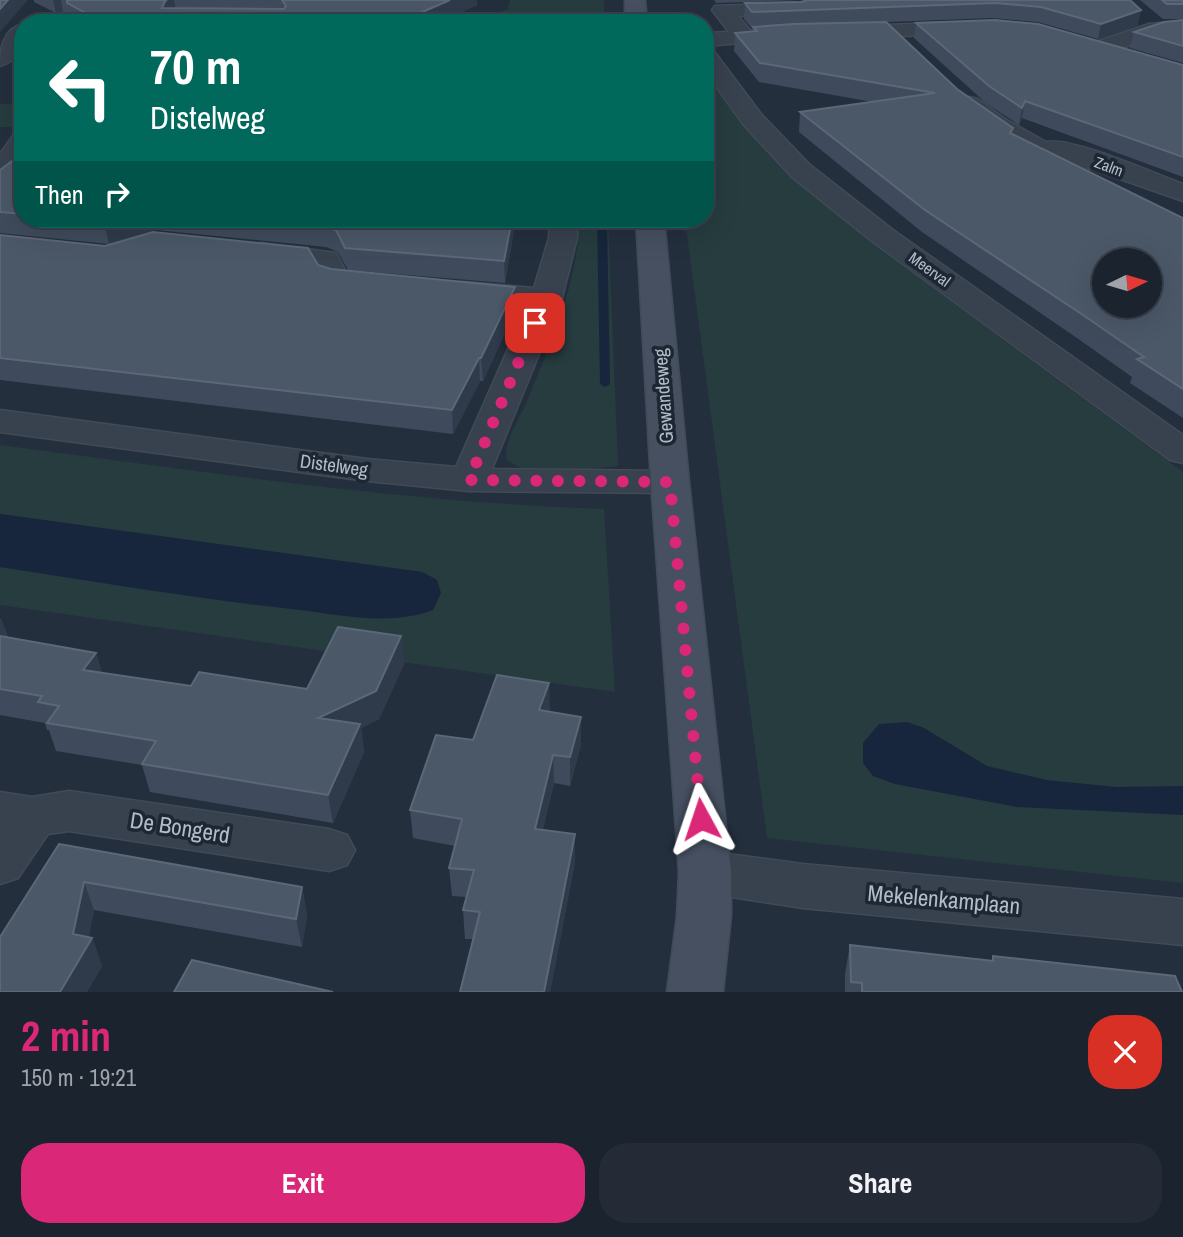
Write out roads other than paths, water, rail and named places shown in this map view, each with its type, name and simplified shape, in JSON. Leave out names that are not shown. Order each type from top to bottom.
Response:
[{"type":"street","points":[[714,39],[889,29],[992,27],[973,5]]},
{"type":"street","points":[[745,37],[722,10],[820,8]]},
{"type":"street","points":[[1157,29],[1139,12],[1183,12]]},
{"type":"street","points":[[1139,60],[1093,46],[1157,29],[1183,27]]},
{"type":"street","points":[[889,29],[912,51]]},
{"type":"street","points":[[0,59],[14,40]]},
{"type":"street","name":"Meerval","points":[[714,67],[752,120],[801,171],[883,236],[1183,452]]},
{"type":"street","name":"Zalm","points":[[949,86],[996,124],[1049,157],[1159,212]]},
{"type":"street","name":"Zalm","points":[[1033,145],[1065,150],[1183,193]]},
{"type":"street","points":[[0,173],[14,152]]},
{"type":"street","points":[[469,480],[546,299],[564,228]]},
{"type":"street","name":"Gewandeweg","points":[[651,228],[705,872],[704,916],[695,992]]},
{"type":"street","points":[[234,250],[325,259],[334,280],[400,286]]},
{"type":"street","points":[[440,289],[546,299]]},
{"type":"street","name":"Distelweg","points":[[0,421],[367,470],[469,480],[670,482]]},
{"type":"street","name":"De Bongerd","points":[[0,863],[16,815],[69,811],[329,850]]},
{"type":"street","name":"Mekelenkamplaan","points":[[705,872],[803,886],[1183,922]]},
{"type":"water","points":[[0,514],[422,572],[437,580],[441,593],[433,610],[398,618],[362,618],[181,595],[0,567]]},
{"type":"water","points":[[907,722],[924,728],[987,766],[1047,780],[1117,787],[1183,786],[1183,815],[1017,807],[895,784],[873,776],[863,763],[863,743],[879,724]]},
{"type":"waterway","points":[[602,228],[605,384]]}]
